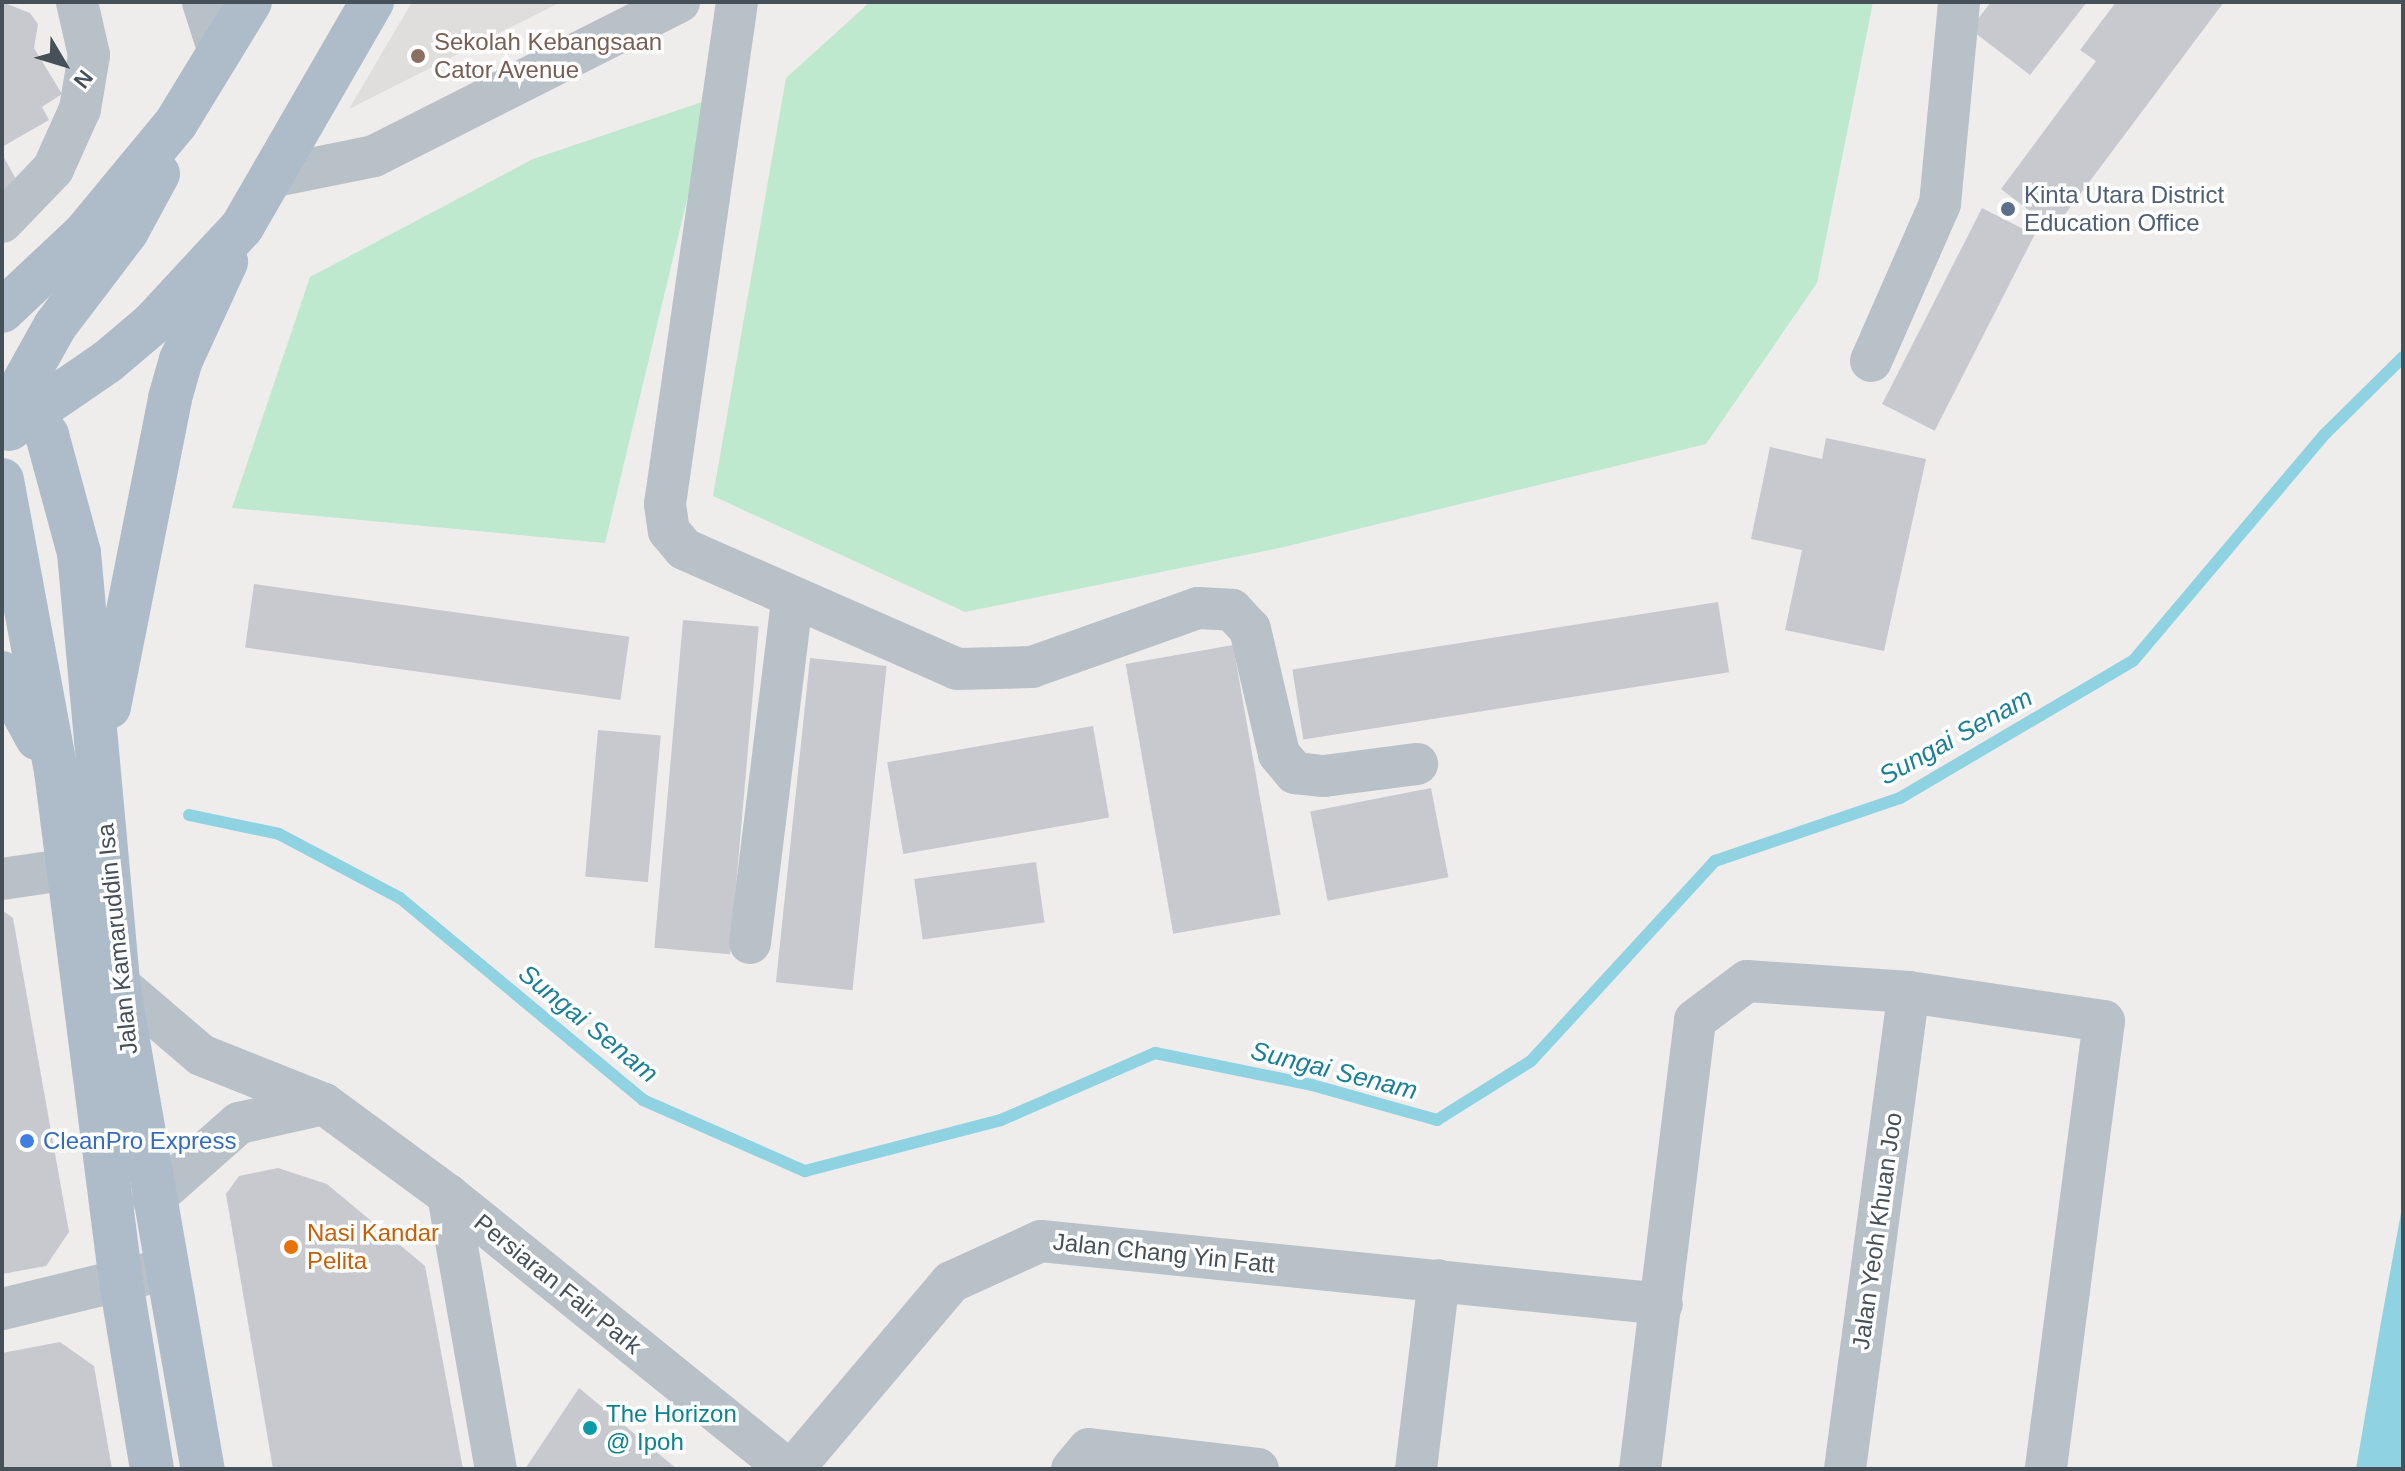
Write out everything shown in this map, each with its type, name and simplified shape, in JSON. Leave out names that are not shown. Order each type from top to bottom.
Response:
[{"type":"main road","points":[[2,311],[85,233],[176,123],[250,2]]},
{"type":"main road","points":[[99,760],[170,398],[181,360],[242,227],[372,2]]},
{"type":"main road","points":[[10,415],[55,326],[127,231],[156,183],[176,123]]},
{"type":"main road","points":[[10,415],[153,323],[242,227]]},
{"type":"main road","name":"Jalan Kamaruddin Isa","points":[[10,415],[58,466],[79,553],[118,984],[153,1199],[203,1469]]},
{"type":"main road","name":"Jalan Kamaruddin Isa","points":[[2,480],[56,771],[121,1282],[152,1469]]},
{"type":"main road","points":[[2,673],[56,771]]},
{"type":"street","points":[[2,222],[53,169],[80,109],[89,55],[77,2]]},
{"type":"street","points":[[203,2],[219,52]]},
{"type":"street","points":[[271,177],[374,156],[679,2]]},
{"type":"street","points":[[737,2],[665,504],[669,531],[684,549],[792,601],[957,669],[1032,667],[1198,608],[1232,610],[1250,629],[1279,754],[1295,773],[1324,776],[1417,764]]},
{"type":"street","points":[[1871,361],[1940,204],[1959,2]]},
{"type":"street","points":[[750,943],[792,601]]},
{"type":"street","points":[[2,879],[70,869]]},
{"type":"street","points":[[1640,1469],[1695,1020],[1747,981],[1909,992],[2104,1021],[2046,1469]]},
{"type":"street","name":"Persiaran Fair Park","points":[[118,984],[201,1055],[324,1104],[448,1195],[790,1469]]},
{"type":"street","name":"Jalan Yeoh Khuan Joo","points":[[1845,1469],[1909,992]]},
{"type":"street","points":[[153,1199],[239,1123],[324,1104]]},
{"type":"street","points":[[448,1195],[496,1469]]},
{"type":"street","name":"Jalan Chang Yin Fatt","points":[[790,1469],[951,1282],[1041,1241],[1662,1304]]},
{"type":"street","points":[[2,1309],[167,1269]]},
{"type":"street","points":[[1416,1469],[1439,1280]]},
{"type":"street","points":[[1072,1469],[1089,1449],[1258,1469]]},
{"type":"shaded area","name":"Sekolah Kebangsaan Cator Avenue","points":[[412,2],[561,2],[349,109]]},
{"type":"green space","points":[[870,2],[1873,2],[1817,283],[1706,444],[1284,547],[965,612],[713,496],[786,78]]},
{"type":"green space","points":[[711,99],[605,543],[232,508],[310,277],[533,159]]},
{"type":"water","points":[[2403,1202],[2403,1469],[2356,1469],[2381,1322]]},
{"type":"building","points":[[2,2],[30,13],[38,24],[34,48],[62,94],[42,107],[49,120],[2,147]]},
{"type":"building","points":[[1991,2],[2087,2],[2030,75],[1970,29]]},
{"type":"building","points":[[2116,2],[2224,2],[2054,229],[2001,189],[2096,61],[2080,50]]},
{"type":"building","points":[[2,154],[22,190],[2,202]]},
{"type":"building","points":[[1982,208],[2035,235],[1935,431],[1882,404]]},
{"type":"building","points":[[1826,438],[1926,459],[1884,651],[1785,630],[1802,550],[1751,539],[1770,447],[1822,459]]},
{"type":"building","points":[[254,584],[629,637],[620,700],[245,647]]},
{"type":"building","points":[[1718,602],[1729,672],[1303,740],[1292,669]]},
{"type":"building","points":[[683,620],[759,627],[730,954],[654,948]]},
{"type":"building","points":[[1233,645],[1281,915],[1173,934],[1126,664]]},
{"type":"building","points":[[810,658],[887,666],[853,990],[776,982]]},
{"type":"building","points":[[1093,726],[1109,818],[903,854],[887,762]]},
{"type":"building","points":[[598,730],[661,735],[648,882],[585,876]]},
{"type":"building","points":[[1431,788],[1448,877],[1328,901],[1310,811]]},
{"type":"building","points":[[1036,862],[1044,922],[923,940],[914,879]]},
{"type":"building","points":[[2,910],[13,918],[69,1232],[46,1266],[2,1274]]},
{"type":"building","points":[[278,1168],[327,1184],[425,1266],[463,1469],[273,1469],[226,1194],[239,1176]]},
{"type":"building","points":[[60,1342],[94,1366],[112,1469],[2,1469],[2,1353]]},
{"type":"building","name":"The Horizon @ Ipoh","points":[[579,1388],[677,1469],[525,1469]]},
{"type":"waterway","name":"Sungai Senam","points":[[189,815],[279,834],[400,898],[643,1100],[805,1171],[1001,1120],[1155,1053],[1312,1085],[1437,1120],[1531,1061],[1715,861],[1900,798],[2133,661],[2325,434],[2403,357]]},
{"type":"place","name":"Sekolah Kebangsaan Cator Avenue","points":[[418,56]]},
{"type":"place","name":"Kinta Utara District Education Office","points":[[2008,209]]},
{"type":"place","name":"CleanPro Express","points":[[27,1141]]},
{"type":"place","name":"Nasi Kandar Pelita","points":[[291,1247]]},
{"type":"place","name":"The Horizon @ Ipoh","points":[[590,1428]]}]
